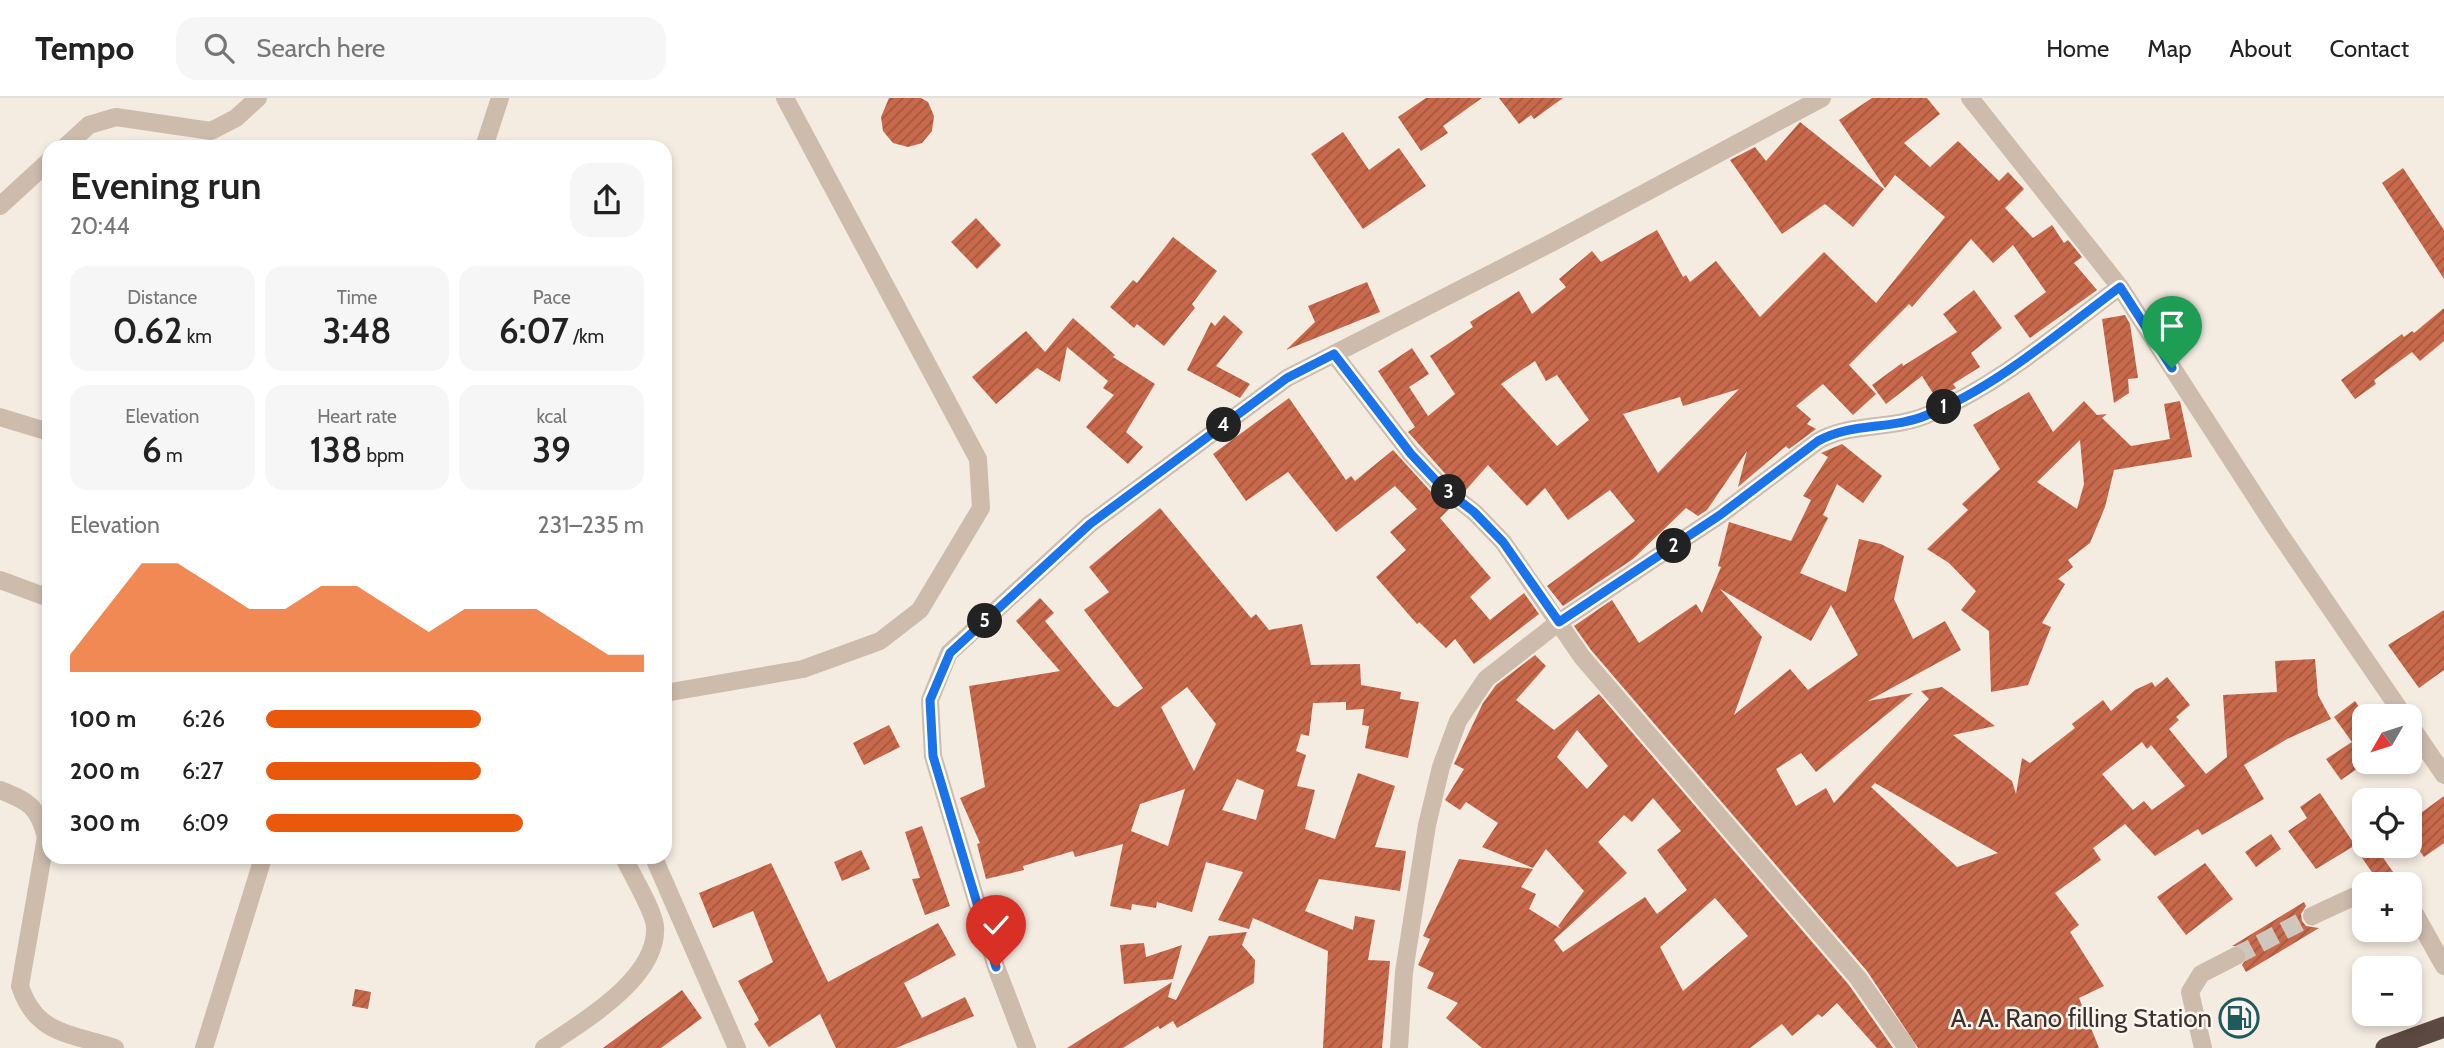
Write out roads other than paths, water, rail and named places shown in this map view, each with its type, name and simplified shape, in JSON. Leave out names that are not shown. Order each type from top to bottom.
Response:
[{"type":"highway","points":[[2386,1048],[2444,1027]]},
{"type":"street","points":[[73,140],[89,125],[116,117],[211,131],[236,118],[258,98]]},
{"type":"street","points":[[486,140],[500,98]]},
{"type":"street","points":[[672,693],[803,669],[880,641],[920,610],[981,508],[978,459],[785,98]]},
{"type":"street","points":[[1027,1048],[996,967],[933,756],[930,700],[950,653],[1090,524],[1287,378],[1553,242],[1822,98]]},
{"type":"street","points":[[1970,98],[2120,287],[2277,530],[2396,704]]},
{"type":"street","points":[[0,206],[42,167]]},
{"type":"street","points":[[1399,1048],[1404,972],[1427,825],[1441,767],[1458,721],[1486,679],[1559,622],[1720,515],[1818,441],[1835,431],[1898,424],[1927,415],[1988,384],[2120,287]]},
{"type":"street","points":[[1334,354],[1411,454],[1442,487],[1474,512],[1503,542],[1582,657],[1858,978],[1908,1048]]},
{"type":"street","points":[[0,417],[42,430]]},
{"type":"street","points":[[0,580],[42,595]]},
{"type":"street","points":[[2422,743],[2444,775]]},
{"type":"street","points":[[0,790],[23,799],[40,814],[42,822]]},
{"type":"street","points":[[42,860],[20,986],[27,1009],[43,1024],[115,1048]]},
{"type":"street","points":[[204,1048],[261,864]]},
{"type":"street","points":[[544,1048],[632,981],[653,951],[655,924],[627,864]]},
{"type":"street","points":[[657,864],[737,1048]]},
{"type":"street","points":[[2312,916],[2352,898]]},
{"type":"street","points":[[2422,927],[2444,966]]},
{"type":"street","points":[[2203,1048],[2190,992],[2201,974],[2236,956]]},
{"type":"tunnel","points":[[2236,956],[2312,916]]},
{"type":"place","name":"A. A. Rano filling Station","points":[[2239,1018]]}]
